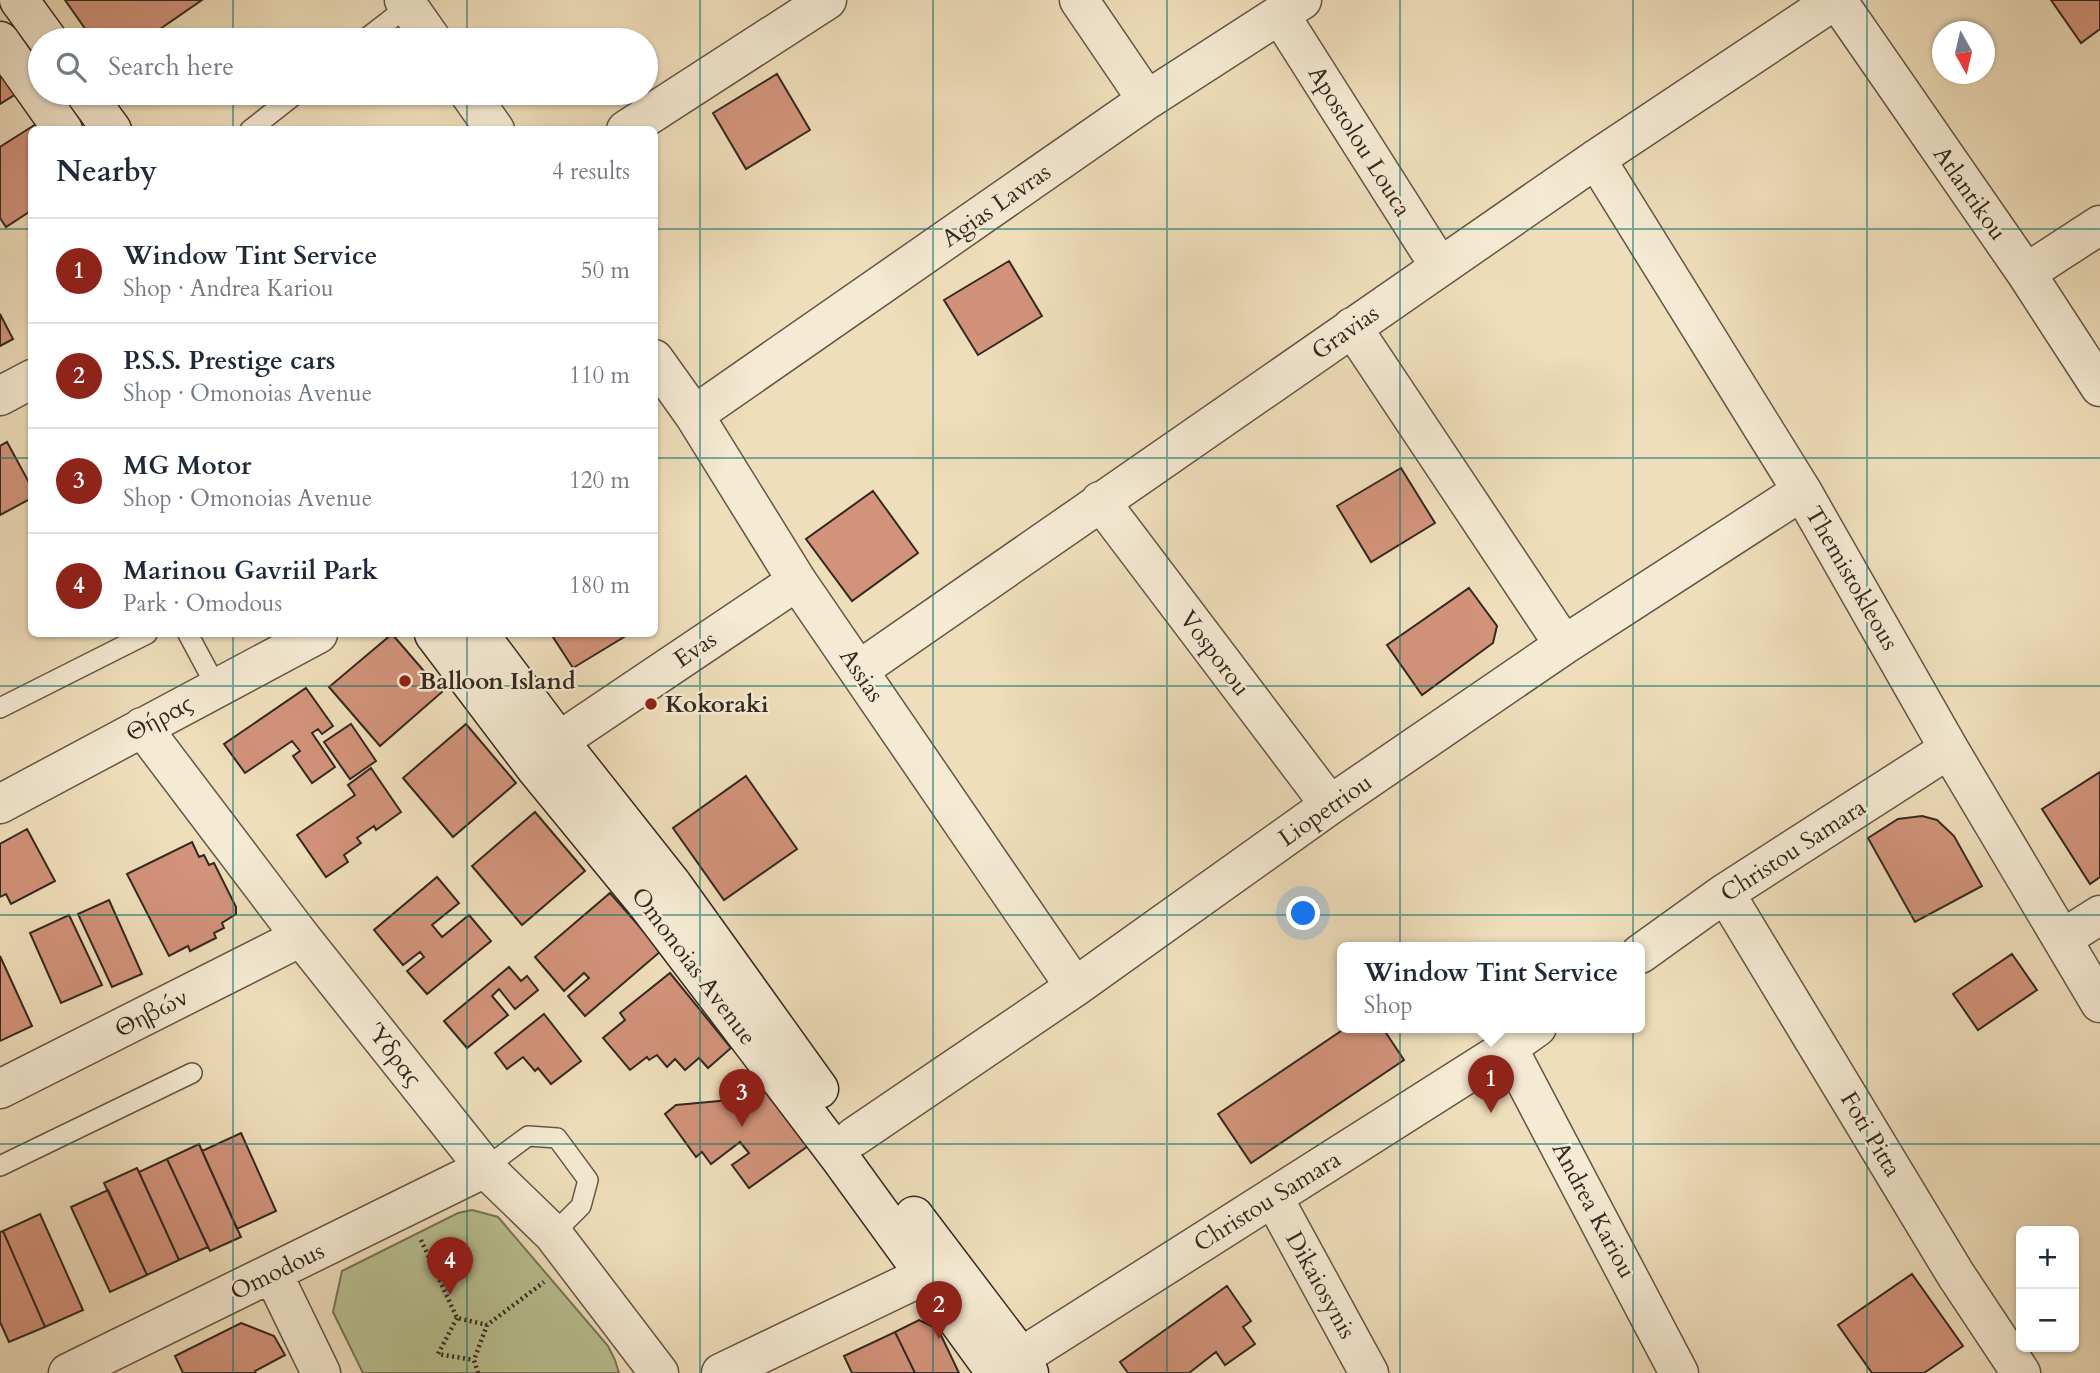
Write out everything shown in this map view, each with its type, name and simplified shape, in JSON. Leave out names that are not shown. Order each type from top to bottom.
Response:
[{"type":"street","points":[[19,0],[39,28]]},
{"type":"street","points":[[632,126],[827,0]]},
{"type":"street","points":[[1079,0],[1147,100]]},
{"type":"street","name":"Gravias","points":[[859,670],[1596,159],[1836,0]]},
{"type":"street","name":"Atlantikou","points":[[1836,0],[2026,273],[2100,387]]},
{"type":"street","points":[[406,3],[424,28]]},
{"type":"street","name":"Agias Lavras","points":[[694,415],[1147,100],[1291,7]]},
{"type":"street","name":"Apostolou Louca","points":[[1291,7],[1440,267]]},
{"type":"street","points":[[0,41],[28,81]]},
{"type":"street","points":[[45,105],[60,126]]},
{"type":"street","points":[[93,105],[108,126]]},
{"type":"street","points":[[477,105],[492,126]]},
{"type":"street","name":"Themistokleous","points":[[1596,159],[1802,491],[2100,1003]]},
{"type":"street","points":[[2026,273],[2100,225]]},
{"type":"street","points":[[1352,327],[1564,645]]},
{"type":"street","name":"Assias","points":[[658,365],[694,415],[797,581],[1075,987]]},
{"type":"street","points":[[0,396],[28,381]]},
{"type":"street","name":"Liopetriou","points":[[854,1137],[1075,987],[1330,805],[1564,645],[1802,491]]},
{"type":"street","name":"Vosporou","points":[[1100,501],[1330,805]]},
{"type":"street","name":"Evas","points":[[559,741],[797,581]]},
{"type":"street","name":"Θήρας","points":[[0,804],[312,637]]},
{"type":"street","name":"Omonoias Avenue","points":[[436,637],[537,770],[648,904],[925,1275],[1011,1369]]},
{"type":"street","name":"Omonoias Avenue","points":[[481,637],[672,884],[854,1137],[1011,1369]]},
{"type":"street","name":"Ύδρας","points":[[142,727],[302,937],[485,1168],[564,1248],[659,1373]]},
{"type":"street","name":"Christou Samara","points":[[1645,950],[1724,893],[1950,749]]},
{"type":"street","name":"Foti Pitta","points":[[1724,893],[1956,1275],[2021,1373]]},
{"type":"street","points":[[2062,939],[2100,915]]},
{"type":"street","name":"Θηβών","points":[[0,1089],[302,937]]},
{"type":"street","name":"Christou Samara","points":[[1011,1369],[1522,1037]]},
{"type":"street","name":"Andrea Kariou","points":[[1522,1037],[1679,1373]]},
{"type":"street","name":"Omodous","points":[[68,1373],[485,1168]]},
{"type":"street","name":"Dikaiosynis","points":[[1273,1197],[1369,1373]]},
{"type":"street","points":[[273,1274],[321,1373]]},
{"type":"street","points":[[721,1373],[925,1275]]},
{"type":"lane","points":[[378,28],[406,3]]},
{"type":"lane","points":[[255,126],[282,105]]},
{"type":"lane","points":[[0,708],[141,637]]},
{"type":"lane","points":[[190,637],[216,688]]},
{"type":"lane","points":[[0,1166],[192,1073]]},
{"type":"lane","points":[[485,1168],[528,1136],[557,1138],[588,1181],[564,1248]]},
{"type":"path","points":[[406,1208],[457,1318]]},
{"type":"path","points":[[478,1373],[474,1360],[487,1325],[550,1278],[564,1248]]},
{"type":"path","points":[[457,1318],[487,1325]]},
{"type":"path","points":[[457,1318],[438,1354],[474,1360]]},
{"type":"green space","points":[[472,1210],[498,1217],[608,1346],[619,1373],[363,1373],[333,1312],[342,1271],[458,1213]]},
{"type":"building","points":[[65,0],[202,0],[161,28],[85,28]]},
{"type":"building","points":[[2051,0],[2100,0],[2100,29],[2081,43]]},
{"type":"building","points":[[0,69],[16,94],[0,104]]},
{"type":"building","points":[[777,74],[810,130],[746,169],[713,113]]},
{"type":"building","points":[[28,129],[28,213],[6,227],[0,218],[0,147]]},
{"type":"building","points":[[1009,261],[1042,316],[978,355],[944,300]]},
{"type":"building","points":[[0,314],[13,339],[0,346]]},
{"type":"building","points":[[7,442],[28,481],[28,500],[0,515],[0,446]]},
{"type":"building","points":[[1401,468],[1435,523],[1371,562],[1337,506]]},
{"type":"building","points":[[873,491],[918,553],[852,601],[806,539]]},
{"type":"building","points":[[1469,588],[1497,626],[1493,643],[1422,695],[1387,645]]},
{"type":"building","points":[[388,637],[395,637],[442,692],[380,746],[329,687]]},
{"type":"building","points":[[553,637],[624,637],[573,668]]},
{"type":"building","points":[[306,688],[333,726],[322,734],[318,729],[312,733],[335,767],[312,783],[293,756],[300,751],[292,741],[245,773],[224,744]]},
{"type":"building","points":[[351,724],[376,761],[350,779],[324,742]]},
{"type":"building","points":[[466,724],[516,783],[453,837],[403,778]]},
{"type":"building","points":[[371,768],[401,812],[376,830],[374,826],[357,838],[361,843],[344,855],[348,862],[326,877],[297,835],[355,795],[348,785]]},
{"type":"building","points":[[2100,772],[2100,877],[2090,884],[2042,809]]},
{"type":"building","points":[[746,776],[797,849],[724,900],[673,828]]},
{"type":"building","points":[[535,812],[585,871],[522,925],[472,866]]},
{"type":"building","points":[[1922,816],[1937,820],[1954,836],[1982,886],[1915,922],[1868,838],[1898,819]]},
{"type":"building","points":[[27,829],[55,881],[11,904],[6,894],[0,897],[0,844]]},
{"type":"building","points":[[192,842],[199,857],[204,855],[209,865],[214,863],[236,907],[236,914],[222,923],[224,928],[214,933],[216,938],[190,951],[188,946],[169,956],[127,874]]},
{"type":"building","points":[[437,877],[459,903],[432,925],[442,937],[469,915],[491,941],[427,994],[407,971],[424,957],[420,952],[403,965],[374,930]]},
{"type":"building","points":[[610,893],[661,951],[585,1016],[568,996],[589,978],[584,973],[564,991],[535,957]]},
{"type":"building","points":[[109,900],[142,974],[112,987],[78,914]]},
{"type":"building","points":[[69,915],[102,985],[61,1003],[30,933]]},
{"type":"building","points":[[2012,954],[2037,990],[1978,1030],[1953,994]]},
{"type":"building","points":[[0,956],[32,1026],[0,1041]]},
{"type":"building","points":[[509,967],[521,981],[527,976],[538,990],[515,1009],[499,989],[492,996],[508,1015],[467,1048],[444,1021]]},
{"type":"building","points":[[670,973],[731,1048],[708,1068],[699,1058],[685,1070],[675,1059],[667,1067],[657,1055],[649,1060],[647,1057],[630,1070],[603,1038],[625,1020],[620,1013]]},
{"type":"building","points":[[544,1014],[581,1061],[551,1084],[538,1068],[535,1071],[523,1057],[507,1069],[495,1053]]},
{"type":"building","points":[[1338,1033],[1386,1033],[1404,1060],[1251,1163],[1218,1114]]},
{"type":"building","points":[[762,1084],[808,1146],[749,1188],[732,1165],[749,1153],[740,1142],[711,1164],[702,1152],[696,1157],[665,1114],[676,1105],[741,1099]]},
{"type":"building","points":[[241,1133],[276,1211],[237,1229],[202,1151]]},
{"type":"building","points":[[199,1144],[241,1237],[210,1251],[167,1159]]},
{"type":"building","points":[[167,1159],[208,1247],[179,1260],[139,1172]]},
{"type":"building","points":[[137,1168],[179,1260],[147,1275],[104,1183]]},
{"type":"building","points":[[108,1190],[147,1275],[110,1292],[71,1207]]},
{"type":"building","points":[[40,1214],[83,1310],[45,1327],[3,1231]]},
{"type":"building","points":[[3,1231],[45,1327],[9,1342],[0,1322],[0,1232]]},
{"type":"building","points":[[1912,1274],[1963,1346],[1924,1373],[1872,1373],[1838,1325]]},
{"type":"building","points":[[1227,1286],[1251,1321],[1243,1327],[1255,1344],[1225,1365],[1216,1352],[1189,1373],[1128,1373],[1120,1362]]},
{"type":"building","points":[[919,1320],[938,1329],[959,1373],[915,1373],[895,1332]]},
{"type":"building","points":[[241,1323],[274,1336],[285,1355],[255,1371],[256,1373],[183,1373],[175,1356]]},
{"type":"building","points":[[895,1332],[915,1373],[852,1373],[844,1356]]},
{"type":"place","name":"Balloon Island","points":[[405,681]]},
{"type":"place","name":"Kokoraki","points":[[651,704]]},
{"type":"place","name":"Window Tint Service","points":[[1491,1113]]},
{"type":"place","name":"MG Motor","points":[[742,1127]]},
{"type":"place","name":"Marinou Gavriil Park","points":[[450,1295]]},
{"type":"place","name":"P.S.S. Prestige cars","points":[[939,1339]]}]
